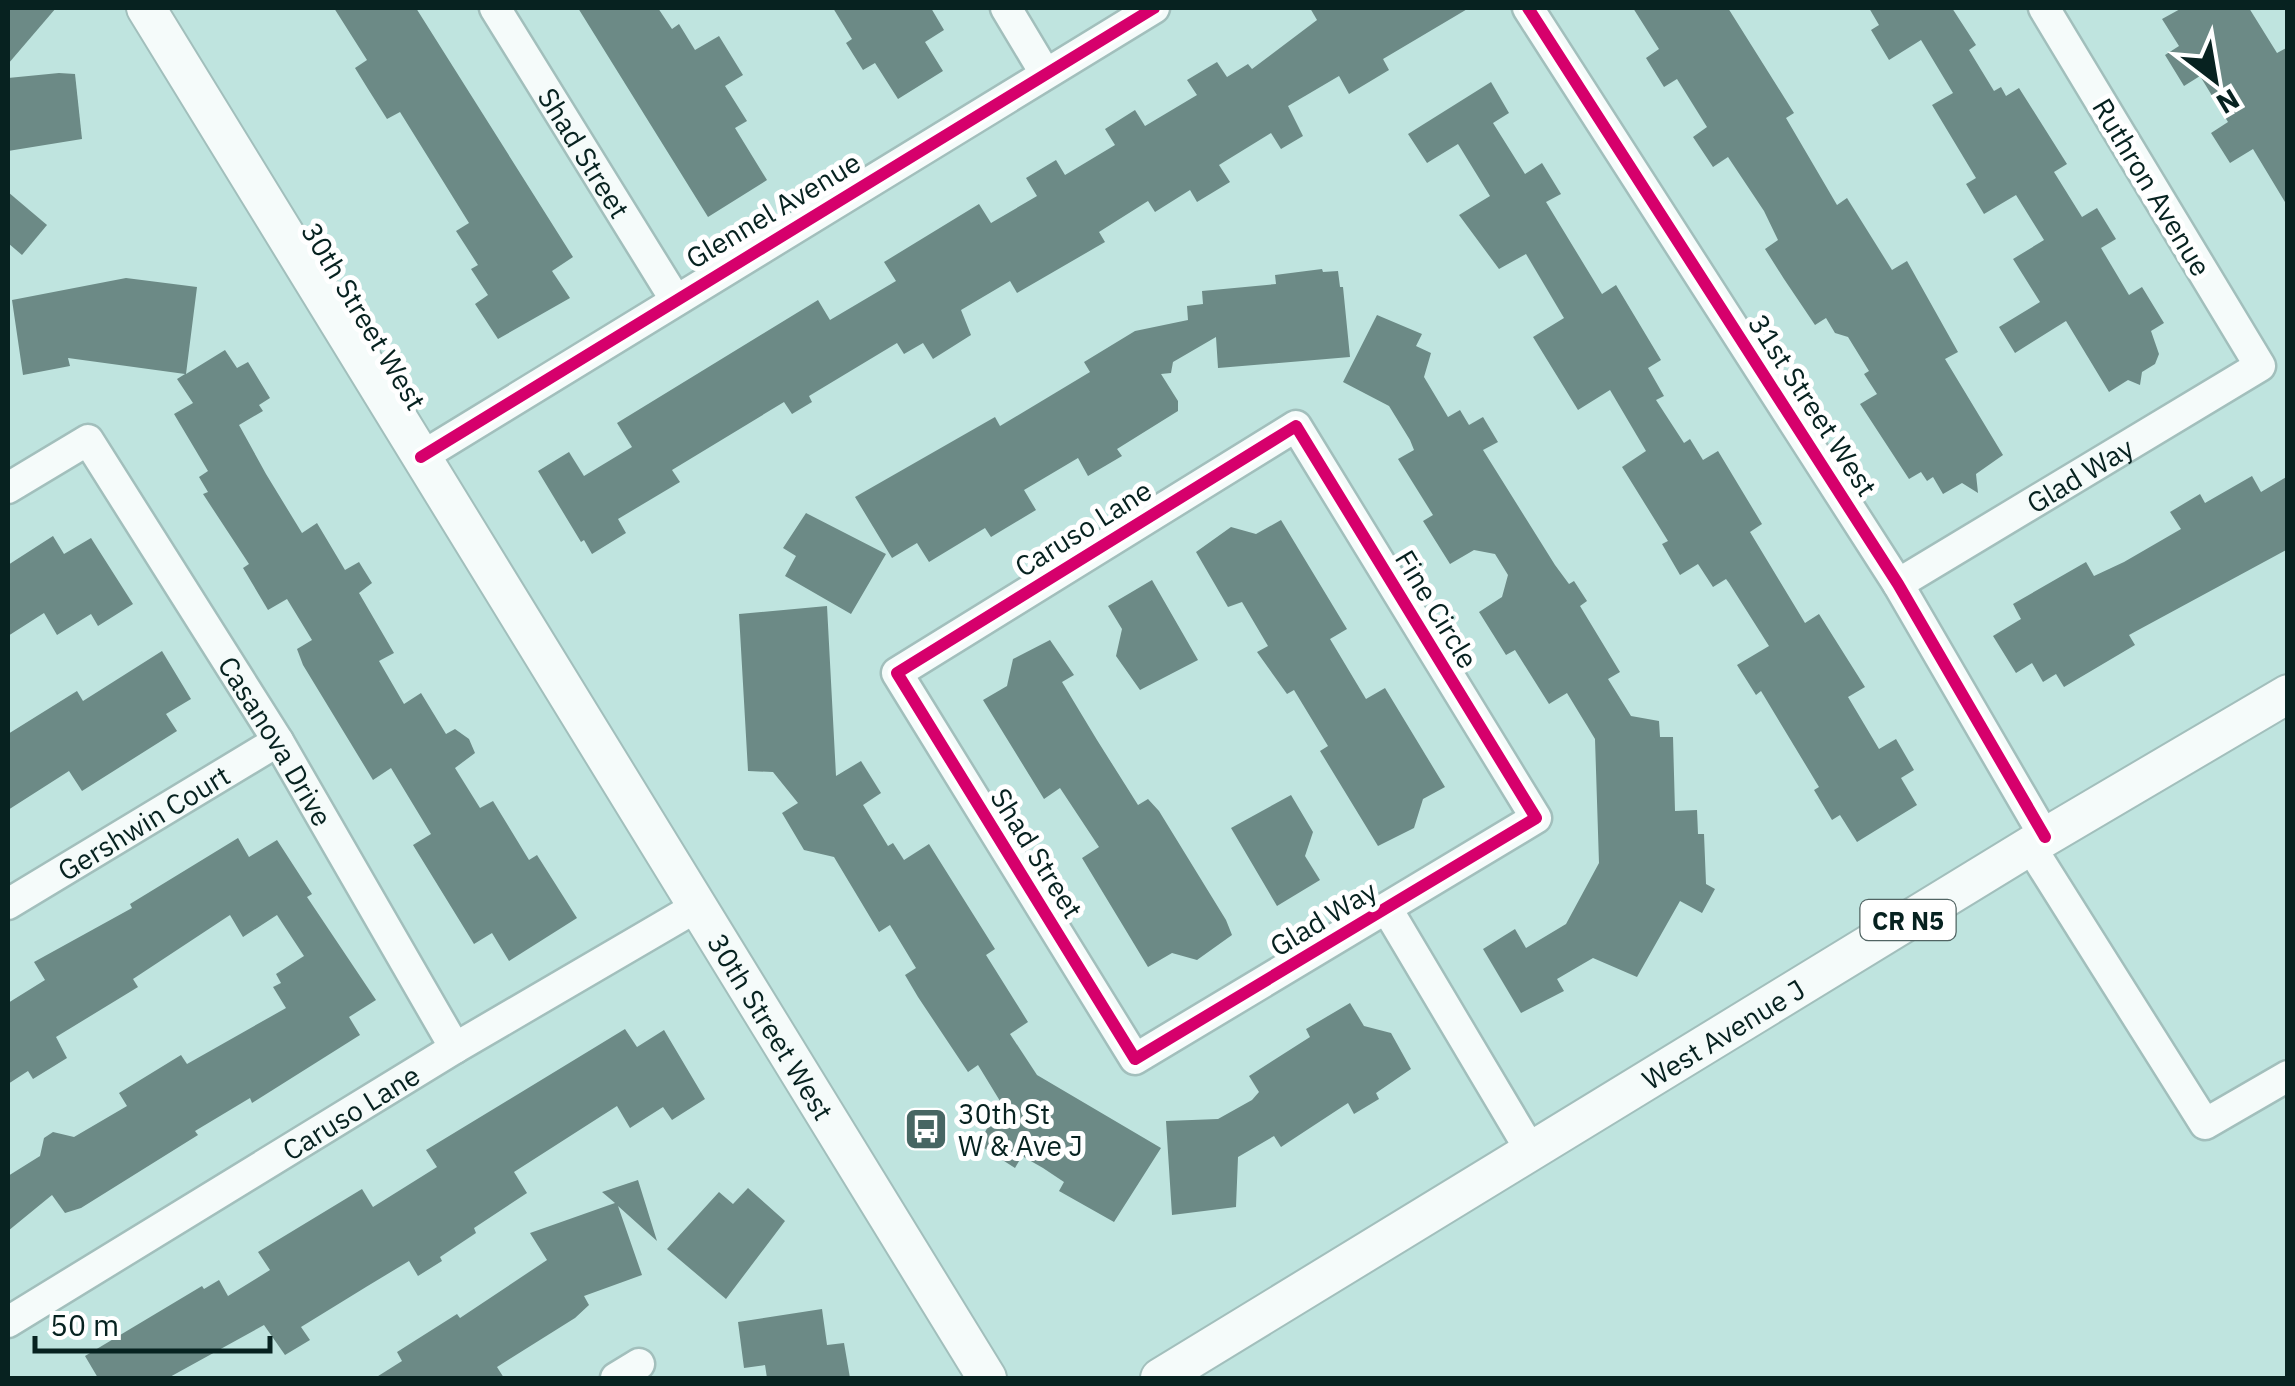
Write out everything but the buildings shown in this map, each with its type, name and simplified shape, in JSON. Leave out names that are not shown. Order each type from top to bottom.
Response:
[{"type":"main road","name":"30th Street West","points":[[146,8],[987,1378]]},
{"type":"main road","name":"West Avenue J","points":[[1160,1378],[2037,841],[2288,694]]},
{"type":"street","name":"Shad Street","points":[[495,8],[675,299]]},
{"type":"street","points":[[1006,8],[1045,73]]},
{"type":"street","name":"Glennel Avenue","points":[[421,457],[1154,8]]},
{"type":"street","name":"31st Street West","points":[[1528,8],[1898,584],[2037,841],[2205,1124],[2288,1076]]},
{"type":"street","name":"Ruthron Avenue","points":[[2044,8],[2260,366]]},
{"type":"street","name":"Glad Way","points":[[1898,584],[2260,366]]},
{"type":"street","name":"Caruso Lane","points":[[897,673],[1296,426]]},
{"type":"street","name":"Fine Circle","points":[[1296,426],[1536,818]]},
{"type":"street","name":"Casanova Drive","points":[[8,488],[88,440],[278,742],[455,1048]]},
{"type":"street","name":"Shad Street","points":[[897,673],[1135,1060]]},
{"type":"street","name":"Gershwin Court","points":[[8,904],[278,742]]},
{"type":"street","name":"Glad Way","points":[[1135,1060],[1536,818]]},
{"type":"street","name":"Caruso Lane","points":[[8,1322],[455,1048],[698,906]]},
{"type":"street","points":[[1388,909],[1531,1151]]},
{"type":"cycle path","points":[[421,457],[1154,8]]},
{"type":"cycle path","points":[[1528,8],[1898,584],[2045,837]]},
{"type":"cycle path","points":[[1296,426],[1536,818],[1135,1059],[897,673],[1296,426]]},
{"type":"place","name":"30th St W & Ave J","points":[[926,1129]]}]
